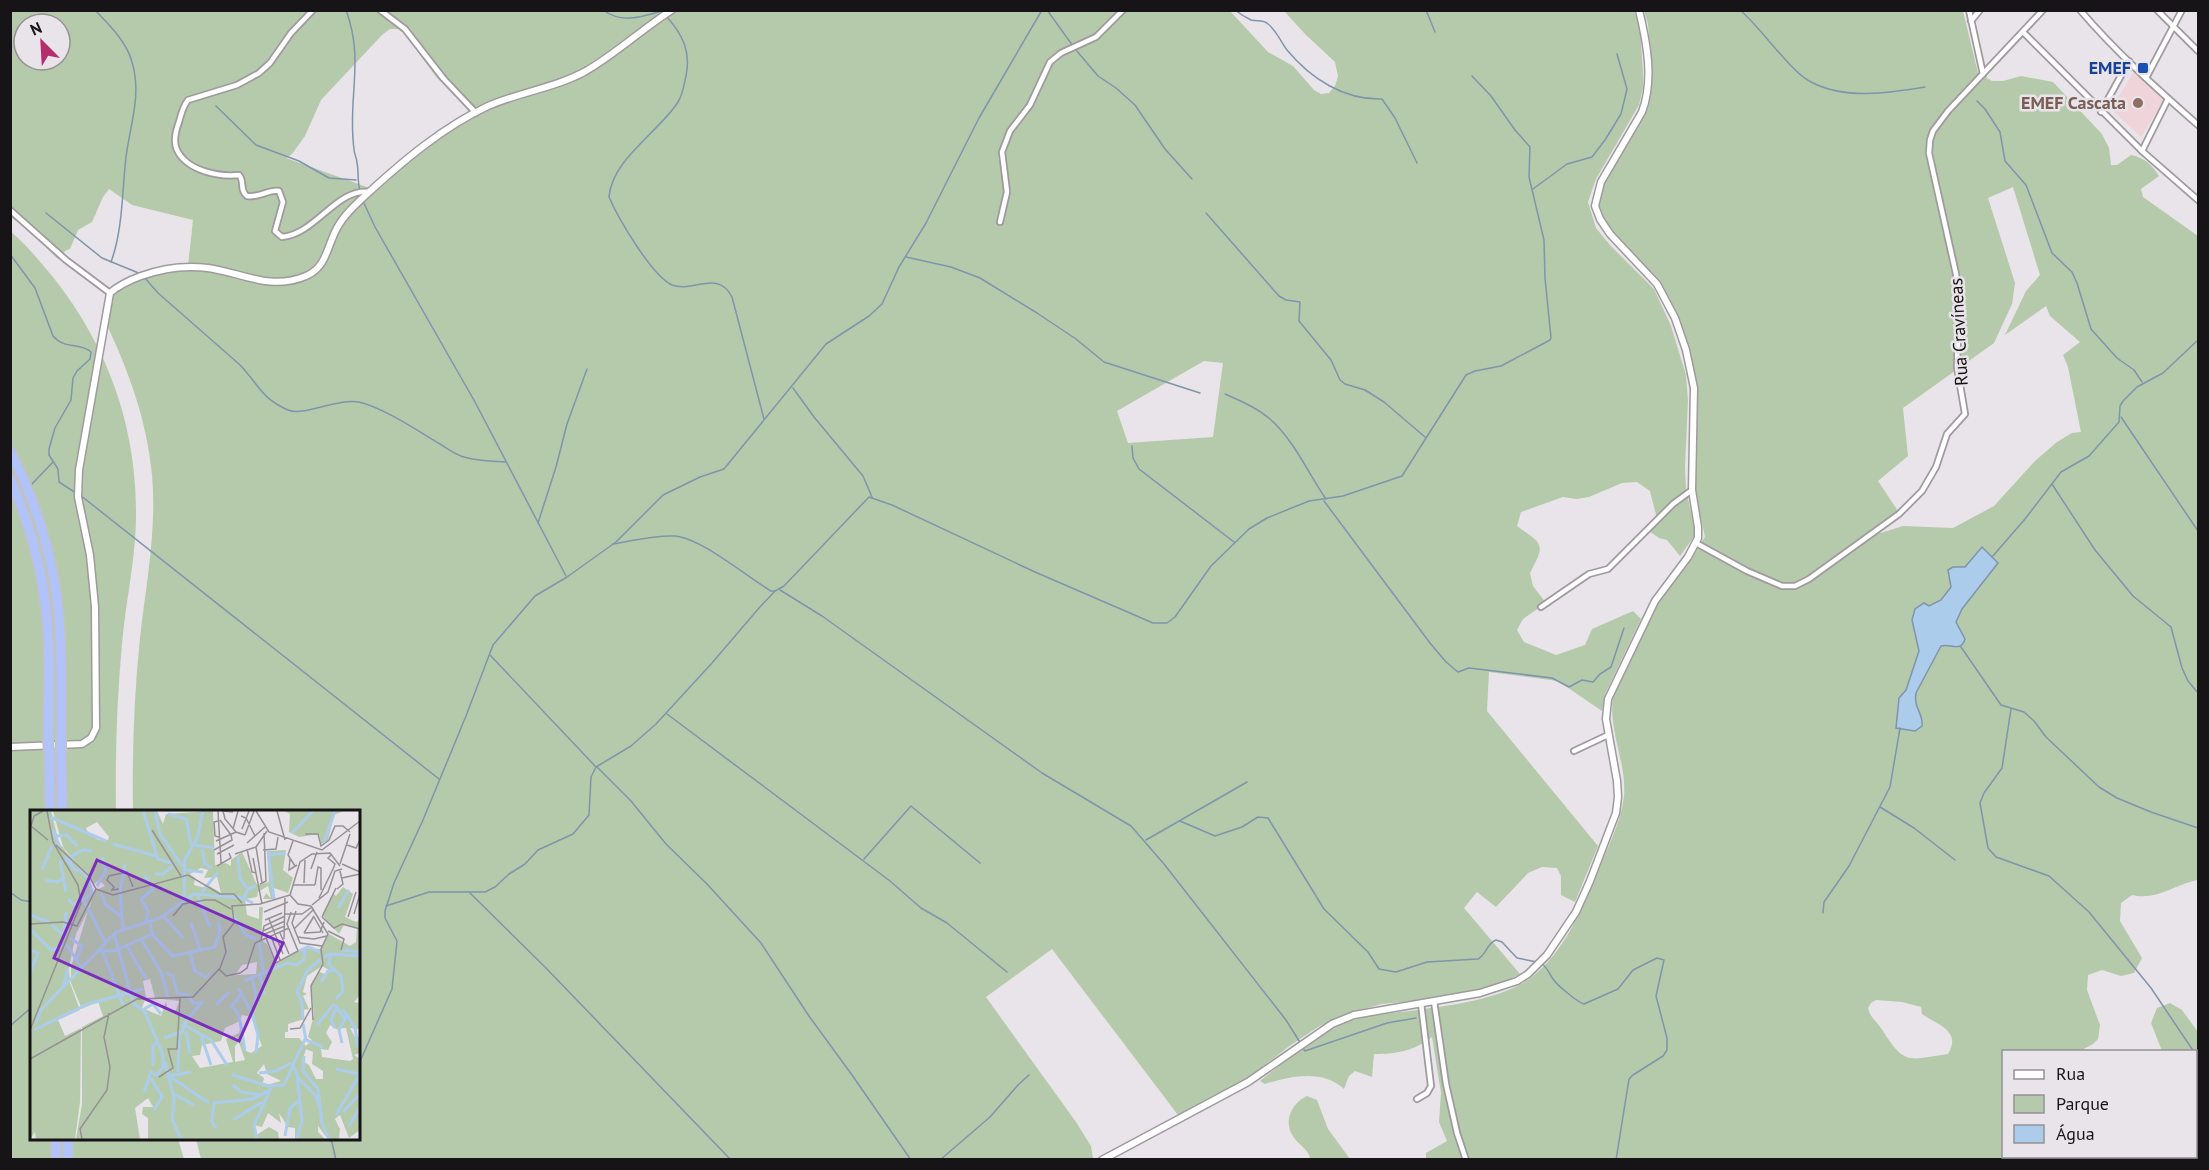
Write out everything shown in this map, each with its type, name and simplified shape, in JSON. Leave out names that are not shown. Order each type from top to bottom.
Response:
[{"type":"highway","points":[[10,451],[39,519],[56,594],[61,651],[62,810]]},
{"type":"highway","points":[[10,479],[30,532],[44,596],[49,651],[50,810]]},
{"type":"highway","points":[[56,1140],[56,1160]]},
{"type":"highway","points":[[68,1140],[68,1160]]},
{"type":"street","points":[[313,10],[291,33],[270,63],[259,73],[237,85],[188,100],[184,104],[178,125],[176,146],[183,158],[198,168],[217,175],[240,175],[243,179],[243,190],[247,196],[256,197],[274,190],[279,191],[283,202],[275,231],[282,237],[295,233],[317,220],[354,192],[370,192]]},
{"type":"street","points":[[380,10],[405,29],[443,78],[476,113]]},
{"type":"street","points":[[10,747],[82,744],[91,738],[96,728],[93,586],[78,488],[110,293],[130,280],[169,268],[208,268],[258,281],[277,282],[309,275],[320,266],[336,229],[344,218],[370,192],[422,148],[476,113],[501,101],[543,89],[587,70],[672,10]]},
{"type":"street","points":[[1000,222],[1004,213],[1007,192],[1002,147],[1010,131],[1030,105],[1050,62],[1061,53],[1096,37],[1123,10]]},
{"type":"street","points":[[1102,1160],[1248,1082],[1332,1024],[1354,1015],[1494,990],[1517,981],[1528,974],[1547,955],[1562,934],[1590,881],[1616,813],[1618,797],[1608,735],[1606,711],[1608,699],[1655,601],[1696,543],[1698,527],[1692,490],[1694,388],[1686,350],[1675,318],[1657,284],[1610,234],[1595,206],[1601,182],[1642,112],[1646,101],[1648,64],[1639,10]]},
{"type":"street","points":[[1969,10],[1983,74]]},
{"type":"street","points":[[1971,21],[1980,10]]},
{"type":"street","name":"Rua Cravíneas","points":[[1696,543],[1747,571],[1782,586],[1795,586],[1809,579],[1899,514],[1922,491],[1936,467],[1944,440],[1963,418],[1966,409],[1957,367],[1959,300],[1956,274],[1930,160],[1930,140],[1937,124],[2043,10]]},
{"type":"street","points":[[2080,10],[2146,78],[2199,125]]},
{"type":"street","points":[[2157,10],[2199,51]]},
{"type":"street","points":[[2146,78],[2182,10]]},
{"type":"street","points":[[2023,32],[2101,112],[2199,200]]},
{"type":"street","points":[[2101,112],[2129,61]]},
{"type":"street","points":[[2142,151],[2168,99]]},
{"type":"street","points":[[10,210],[66,260],[110,293]]},
{"type":"street","points":[[1541,607],[1589,574],[1608,569],[1673,504],[1692,490]]},
{"type":"street","points":[[1574,751],[1608,735]]},
{"type":"street","points":[[1434,1001],[1446,1084],[1457,1133],[1466,1160]]},
{"type":"street","points":[[1417,1099],[1427,1093],[1431,1086],[1421,1003]]},
{"type":"shaded area","name":"EMEF Cascata","points":[[2135,70],[2165,98],[2141,137],[2111,109]]},
{"type":"green space","points":[[10,11],[1230,11],[1268,52],[1293,66],[1314,90],[1321,94],[1329,93],[1335,86],[1338,76],[1335,62],[1284,11],[1634,11],[1640,26],[1643,73],[1639,105],[1596,179],[1588,202],[1596,228],[1654,289],[1671,326],[1686,375],[1688,401],[1686,490],[1696,534],[1680,556],[1667,540],[1659,538],[1646,529],[1657,519],[1650,491],[1637,482],[1622,483],[1589,497],[1577,499],[1563,497],[1521,512],[1517,526],[1539,545],[1540,550],[1530,573],[1533,586],[1546,603],[1523,619],[1517,630],[1524,642],[1556,655],[1585,645],[1592,629],[1633,611],[1641,619],[1605,694],[1602,711],[1558,681],[1489,672],[1487,711],[1598,846],[1575,902],[1561,895],[1561,876],[1557,868],[1542,867],[1528,873],[1496,907],[1477,892],[1464,908],[1520,974],[1502,983],[1475,990],[1423,1000],[1382,1004],[1348,1013],[1318,1027],[1241,1084],[1178,1115],[1052,949],[986,997],[1076,1122],[1091,1146],[1093,1158],[201,1159],[196,1140],[360,1140],[360,810],[133,810],[136,681],[152,537],[152,475],[141,416],[129,378],[106,323],[112,298],[121,286],[149,275],[188,266],[193,220],[132,205],[109,189],[92,222],[78,230],[70,249],[58,259],[23,225],[11,218]],"holes":[[[390,29],[398,29],[405,34],[437,78],[476,113],[419,147],[375,190],[286,158],[292,154],[305,136],[321,100],[382,35]],[[1204,361],[1223,363],[1213,437],[1128,443],[1117,411]]]},
{"type":"green space","points":[[1644,11],[1963,11],[1978,73],[1992,81],[2003,81],[2021,76],[2053,82],[2102,134],[2109,148],[2111,165],[2117,165],[2131,155],[2148,162],[2159,176],[2141,189],[2143,197],[2198,236],[2198,880],[2150,896],[2132,895],[2121,903],[2120,921],[2142,958],[2134,973],[2121,976],[2102,970],[2088,975],[2087,990],[2100,1025],[2098,1039],[2093,1044],[2082,1050],[2002,1050],[2002,1158],[2017,1159],[1426,1159],[1426,1153],[1447,1141],[1439,1122],[1441,1093],[1432,1037],[1419,1046],[1405,1051],[1374,1054],[1372,1077],[1355,1071],[1349,1076],[1344,1089],[1326,1079],[1306,1076],[1265,1084],[1260,1081],[1315,1039],[1351,1021],[1480,999],[1508,990],[1532,977],[1553,956],[1570,932],[1616,827],[1624,796],[1624,784],[1613,722],[1613,697],[1661,598],[1705,537],[1695,489],[1697,402],[1695,374],[1680,323],[1661,284],[1604,223],[1598,202],[1604,183],[1647,108],[1652,88],[1648,24]],"holes":[[[2013,187],[2040,275],[2026,291],[2005,335],[2046,306],[2050,316],[2080,342],[2063,355],[2068,367],[2081,432],[2072,433],[2057,442],[2035,461],[1994,506],[1953,528],[1903,526],[1874,535],[1870,532],[1898,511],[1878,481],[1908,456],[1903,408],[1994,343],[2012,304],[2015,283],[1988,198]],[[1876,1000],[1902,1002],[1921,1007],[1922,1014],[1941,1025],[1950,1034],[1952,1046],[1948,1054],[1915,1058],[1902,1055],[1896,1049],[1868,1008]]]},
{"type":"green space","points":[[10,231],[34,255],[63,291],[82,318],[98,347],[122,409],[134,474],[136,508],[135,542],[119,685],[116,810],[30,810],[30,1140],[178,1140],[184,1159],[11,1159]]},
{"type":"green space","points":[[2170,1003],[2182,1010],[2198,1032],[2198,1136],[2197,1050],[2162,1050],[2151,1023],[2157,1008]]},
{"type":"green space","points":[[1307,1096],[1317,1100],[1328,1129],[1350,1159],[1310,1159],[1308,1152],[1295,1139],[1290,1130],[1289,1119],[1293,1108]]},
{"type":"water","points":[[1982,547],[1998,563],[1962,609],[1956,622],[1965,639],[1958,647],[1941,646],[1916,693],[1915,698],[1922,726],[1915,731],[1896,728],[1899,698],[1906,690],[1919,651],[1912,620],[1915,609],[1924,603],[1929,606],[1941,600],[1951,587],[1948,570],[1953,567],[1965,567]]},
{"type":"waterway","points":[[95,10],[117,34],[130,55],[136,86],[120,224],[111,262]]},
{"type":"waterway","points":[[346,10],[354,46],[352,131],[360,190]]},
{"type":"waterway","points":[[603,10],[624,18],[662,11],[664,14]]},
{"type":"waterway","points":[[360,1061],[392,989],[397,941],[385,918],[385,911],[394,883],[423,820],[493,645],[535,596],[567,577],[616,542],[663,495],[700,477],[724,469],[826,344],[869,316],[882,304],[899,267],[926,223],[979,118],[1042,10]]},
{"type":"waterway","points":[[1047,10],[1073,46]]},
{"type":"waterway","points":[[1235,10],[1251,20],[1268,24],[1296,60],[1329,86],[1354,96],[1382,99],[1395,118],[1417,163]]},
{"type":"waterway","points":[[1426,10],[1435,32]]},
{"type":"waterway","points":[[1740,10],[1796,71],[1807,80],[1824,88],[1867,94],[1925,87]]},
{"type":"waterway","points":[[667,17],[681,37],[686,52],[687,67],[682,92],[670,113],[618,170],[609,197],[636,246],[664,279],[680,287],[720,284],[732,297],[764,419]]},
{"type":"waterway","points":[[1076,50],[1098,76],[1135,105],[1165,149],[1192,179]]},
{"type":"waterway","points":[[1533,189],[1567,164],[1592,157],[1605,140],[1621,114],[1627,89],[1617,54]]},
{"type":"waterway","points":[[386,906],[429,892],[485,892],[525,864],[538,850],[573,834],[589,815],[591,777],[596,767],[631,746],[656,724],[759,608],[775,591],[784,586],[869,497],[892,505],[1035,572],[1153,623],[1167,623],[1175,617],[1211,566],[1249,529],[1267,518],[1309,501],[1343,496],[1402,476],[1466,375],[1501,366],[1551,338],[1544,240],[1529,177],[1530,147],[1491,96],[1472,76]]},
{"type":"waterway","points":[[1977,101],[2000,132],[2005,161],[2026,185],[2052,253],[2072,272],[2091,329],[2117,358],[2134,370],[2142,382]]},
{"type":"waterway","points":[[216,106],[256,145],[299,161],[329,178],[356,180]]},
{"type":"waterway","points":[[363,201],[375,227],[475,402],[566,576]]},
{"type":"waterway","points":[[46,213],[102,258],[141,274]]},
{"type":"waterway","points":[[1206,213],[1279,296],[1286,300],[1300,302],[1299,321],[1331,360],[1340,380],[1345,384],[1365,390],[1384,402],[1425,437]]},
{"type":"waterway","points":[[10,254],[35,288],[53,336],[62,343],[82,347],[91,352],[90,359],[73,378],[71,400],[55,428],[49,449],[49,455],[58,469],[59,482],[76,493]]},
{"type":"waterway","points":[[906,257],[951,267],[980,278],[1076,339],[1104,362],[1200,393]]},
{"type":"waterway","points":[[144,277],[158,293],[239,364],[265,395],[288,410],[294,412],[350,401],[359,402],[390,414],[461,456],[505,462]]},
{"type":"waterway","points":[[1992,557],[2061,472],[2089,456],[2119,422],[2120,406],[2123,401],[2137,387],[2163,373],[2198,340]]},
{"type":"waterway","points":[[538,523],[567,424],[587,369]]},
{"type":"waterway","points":[[793,388],[863,476],[872,497]]},
{"type":"waterway","points":[[1225,394],[1260,411],[1279,427],[1326,499]]},
{"type":"waterway","points":[[2121,417],[2198,531]]},
{"type":"waterway","points":[[1132,446],[1133,458],[1139,469],[1234,542]]},
{"type":"waterway","points":[[31,485],[53,462]]},
{"type":"waterway","points":[[2052,484],[2095,550],[2133,596],[2171,627],[2182,668],[2188,681],[2198,693]]},
{"type":"waterway","points":[[80,495],[439,779]]},
{"type":"waterway","points":[[1324,501],[1430,643],[1458,672],[1469,668],[1552,678],[1569,687],[1582,680],[1593,682],[1611,667],[1624,628]]},
{"type":"waterway","points":[[613,544],[658,536],[685,538],[710,550],[771,591],[775,591]]},
{"type":"waterway","points":[[780,590],[822,616],[1042,773],[1131,826],[1164,864],[1286,1020],[1301,1044]]},
{"type":"waterway","points":[[1961,647],[2001,705],[2024,712],[2046,737],[2099,787],[2117,798],[2198,828]]},
{"type":"waterway","points":[[490,655],[596,767]]},
{"type":"waterway","points":[[2011,709],[2002,768],[1984,793],[1980,803],[1988,848],[1996,857],[2049,876],[2089,912],[2151,988],[2193,1050]]},
{"type":"waterway","points":[[667,714],[890,881],[921,908],[947,923],[1007,972]]},
{"type":"waterway","points":[[1823,913],[1824,902],[1849,866],[1890,787],[1900,728]]},
{"type":"waterway","points":[[597,767],[631,801],[666,844],[707,884],[761,943],[809,1016],[911,1160]]},
{"type":"waterway","points":[[1146,840],[1247,782]]},
{"type":"waterway","points":[[864,859],[911,806],[980,863]]},
{"type":"waterway","points":[[1880,807],[1914,828],[1955,860]]},
{"type":"waterway","points":[[1180,821],[1215,836],[1242,827],[1258,817],[1268,818],[1324,909],[1368,952],[1379,969],[1396,972],[1427,962],[1478,959],[1496,940],[1502,942],[1517,958],[1537,962]]},
{"type":"waterway","points":[[10,892],[21,900],[30,902]]},
{"type":"waterway","points":[[470,893],[545,967],[731,1160]]},
{"type":"waterway","points":[[1541,963],[1559,985],[1584,1004],[1618,989],[1633,970],[1657,958],[1664,960],[1656,996],[1667,1038],[1667,1050],[1663,1056],[1629,1079],[1616,1160]]},
{"type":"waterway","points":[[10,1026],[30,1009]]},
{"type":"waterway","points":[[1303,1048],[1305,1051],[1387,1023],[1416,1018]]},
{"type":"waterway","points":[[940,1160],[990,1117],[1029,1075]]},
{"type":"waterway","points":[[331,1140],[336,1160]]},
{"type":"place","name":"EMEF","points":[[2143,68]]},
{"type":"place","name":"EMEF Cascata","points":[[2138,103]]}]
